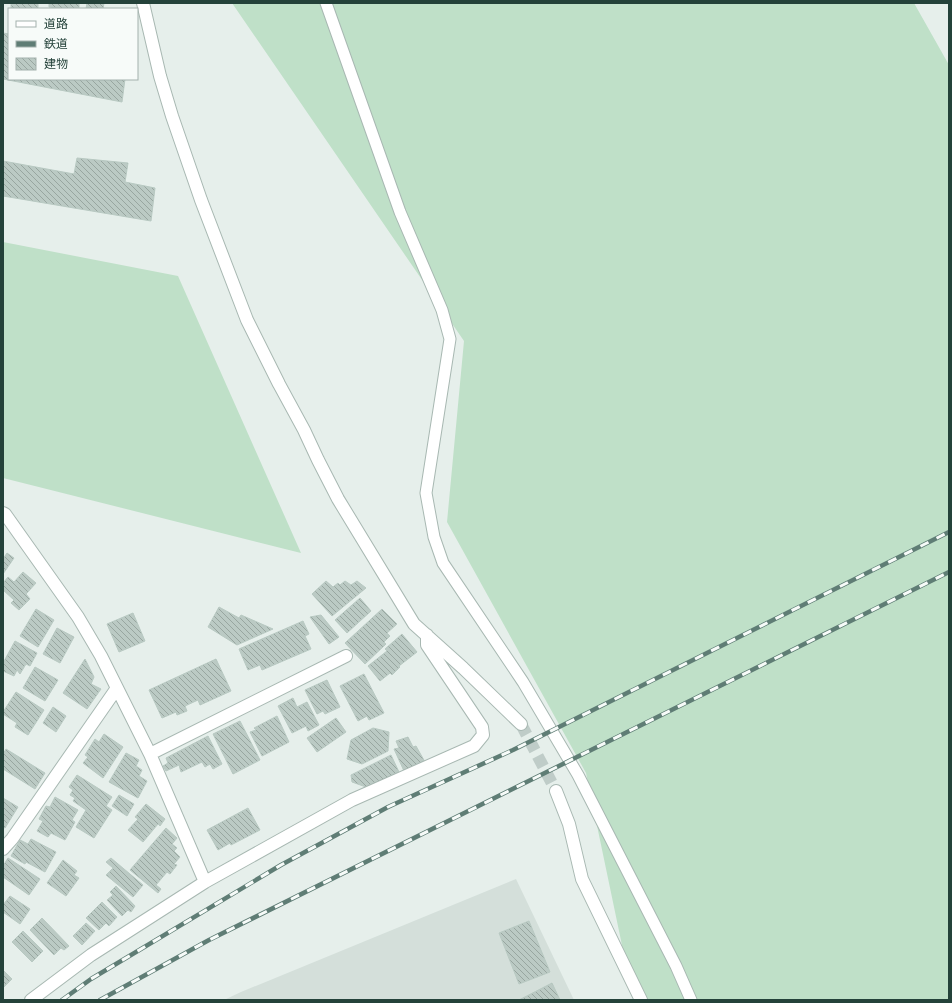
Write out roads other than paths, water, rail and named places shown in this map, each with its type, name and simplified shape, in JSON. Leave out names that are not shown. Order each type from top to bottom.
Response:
[{"type":"street","points":[[142,3],[160,76],[200,200],[247,320],[318,460],[342,504],[414,624],[463,668],[521,724]]},
{"type":"street","points":[[3,513],[78,618],[101,656],[150,754],[205,882]]},
{"type":"street","points":[[32,1000],[92,955],[205,882],[352,800],[474,746],[483,735],[482,727],[426,645],[427,635]]},
{"type":"street","points":[[150,754],[346,656]]},
{"type":"street","points":[[3,849],[12,839],[117,688]]},
{"type":"street","points":[[556,792],[569,824],[582,879],[641,1000]]},
{"type":"lane","points":[[326,3],[400,212],[442,310],[450,339],[426,493],[434,537],[444,564],[523,682],[578,775],[676,966],[691,1000]]},
{"type":"tunnel","points":[[521,724],[556,791]]},
{"type":"railway","points":[[62,1000],[91,979],[281,865],[388,807],[513,750],[949,532]]},
{"type":"railway","points":[[100,1000],[209,940],[949,572]]}]
